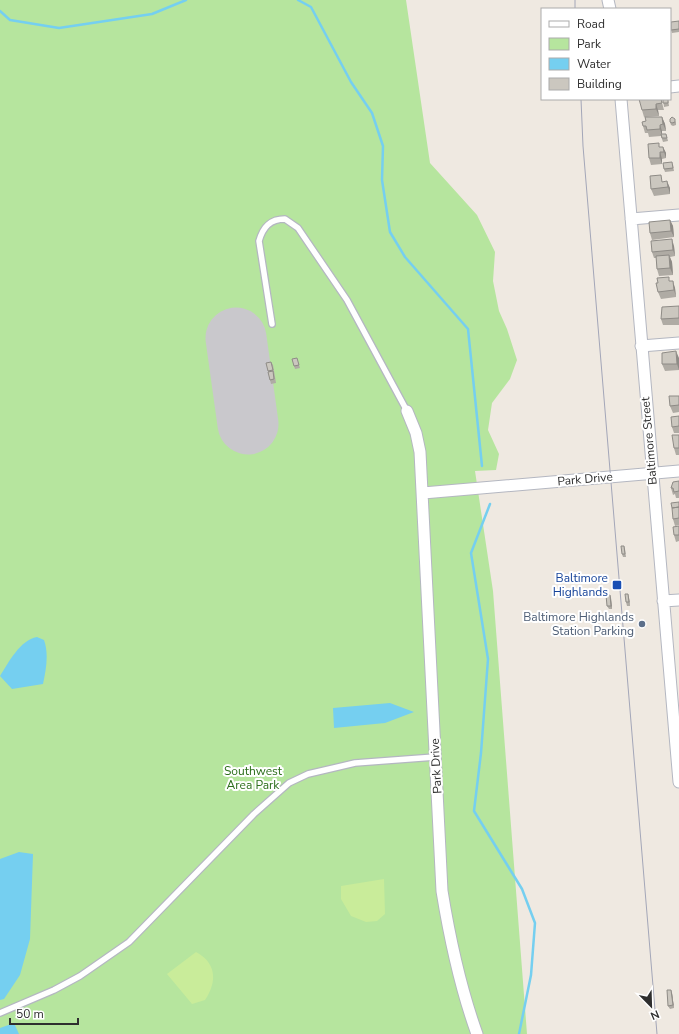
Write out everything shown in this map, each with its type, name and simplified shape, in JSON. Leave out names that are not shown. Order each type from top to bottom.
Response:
[{"type":"street","name":"Baltimore Street","points":[[621,100],[663,601],[676,730],[679,782]]},
{"type":"street","points":[[631,219],[679,215]]},
{"type":"street","points":[[641,346],[679,343]]},
{"type":"street","name":"Park Drive","points":[[406,411],[417,439],[423,493],[442,891],[449,936],[458,976],[477,1034]]},
{"type":"street","name":"Park Drive","points":[[423,493],[679,471]]},
{"type":"street","points":[[663,601],[679,600]]},
{"type":"lane","points":[[272,324],[259,241],[264,228],[270,222],[285,219],[298,228],[347,300],[406,411]]},
{"type":"lane","points":[[0,1013],[54,990],[80,976],[129,942],[254,814],[289,783],[308,774],[355,762],[435,757]]},
{"type":"green space","name":"Southwest Area Park","points":[[0,0],[406,0],[430,163],[477,215],[495,252],[493,281],[499,311],[507,329],[517,360],[510,379],[492,403],[488,430],[499,454],[496,470],[475,471],[493,591],[527,1034],[0,1034]]},
{"type":"green space","points":[[384,879],[385,914],[377,921],[366,922],[351,916],[341,899],[341,886]]},
{"type":"green space","points":[[196,952],[203,956],[208,962],[213,973],[213,980],[212,986],[205,1000],[192,1004],[167,974]]},
{"type":"water","points":[[37,637],[44,640],[46,645],[47,656],[43,684],[12,689],[0,676],[20,647],[25,642]]},
{"type":"water","points":[[390,703],[414,712],[385,723],[334,728],[333,708]]},
{"type":"water","points":[[19,852],[33,854],[30,939],[20,975],[4,999],[0,1000],[0,859]]},
{"type":"water","points":[[14,1023],[19,1034],[0,1034],[0,1028]]},
{"type":"building","points":[[679,21],[679,29],[671,30],[671,22]]},
{"type":"building","points":[[639,100],[661,100],[662,103],[656,104],[656,109],[642,110]]},
{"type":"building","points":[[663,100],[668,100],[668,103],[663,103]]},
{"type":"building","points":[[645,117],[662,117],[663,124],[660,125],[660,129],[647,130],[646,126],[643,126],[642,122],[646,121]]},
{"type":"building","points":[[672,117],[675,119],[675,122],[672,123],[670,122],[670,119]]},
{"type":"building","points":[[661,134],[666,134],[667,138],[662,138]]},
{"type":"building","points":[[659,143],[659,147],[663,147],[664,152],[660,152],[660,158],[649,158],[648,144]]},
{"type":"building","points":[[672,162],[673,168],[664,169],[663,163]]},
{"type":"building","points":[[661,175],[662,182],[667,181],[668,187],[651,189],[650,176]]},
{"type":"building","points":[[670,220],[671,231],[650,233],[649,222]]},
{"type":"building","points":[[672,239],[673,250],[652,252],[651,241]]},
{"type":"building","points":[[669,255],[670,268],[657,269],[656,256]]},
{"type":"building","points":[[669,277],[669,281],[673,281],[674,290],[658,292],[656,283],[658,283],[657,278]]},
{"type":"building","points":[[679,306],[679,318],[661,319],[662,307]]},
{"type":"building","points":[[676,351],[677,364],[662,364],[662,353]]},
{"type":"building","points":[[297,358],[299,365],[294,366],[292,359]]},
{"type":"building","points":[[271,362],[273,370],[268,371],[266,363]]},
{"type":"building","points":[[273,371],[274,379],[270,380],[268,372]]},
{"type":"building","points":[[669,396],[679,396],[679,405],[670,406]]},
{"type":"building","points":[[679,416],[679,426],[672,427],[671,417]]},
{"type":"building","points":[[672,435],[679,435],[679,448],[674,448]]},
{"type":"building","points":[[679,481],[679,491],[674,492],[673,488],[671,488],[673,482]]},
{"type":"building","points":[[679,502],[679,507],[672,508],[671,503]]},
{"type":"building","points":[[679,507],[679,518],[673,519],[672,508]]},
{"type":"building","points":[[679,526],[679,535],[674,535],[673,527]]},
{"type":"building","points":[[621,546],[624,546],[625,554],[622,554]]},
{"type":"building","points":[[625,594],[628,594],[629,602],[626,602]]},
{"type":"building","points":[[606,595],[610,595],[611,606],[607,606]]},
{"type":"building","points":[[667,990],[671,990],[673,1005],[668,1006]]},
{"type":"waterway","points":[[0,11],[10,20],[59,28],[152,14],[186,0]]},
{"type":"waterway","points":[[298,0],[311,7],[351,82],[372,113],[383,146],[382,180],[390,232],[405,257],[468,329],[482,466]]},
{"type":"waterway","points":[[490,504],[471,553],[488,659],[481,753],[474,811],[522,889],[535,923],[531,975],[519,1034]]},
{"type":"runway","points":[[236,338],[248,424]]},
{"type":"tram line","points":[[575,0],[575,8]]},
{"type":"tram line","points":[[581,100],[583,146],[657,1034]]},
{"type":"place","name":"Baltimore Highlands","points":[[617,585]]},
{"type":"place","name":"Baltimore Highlands Station Parking","points":[[642,624]]}]
